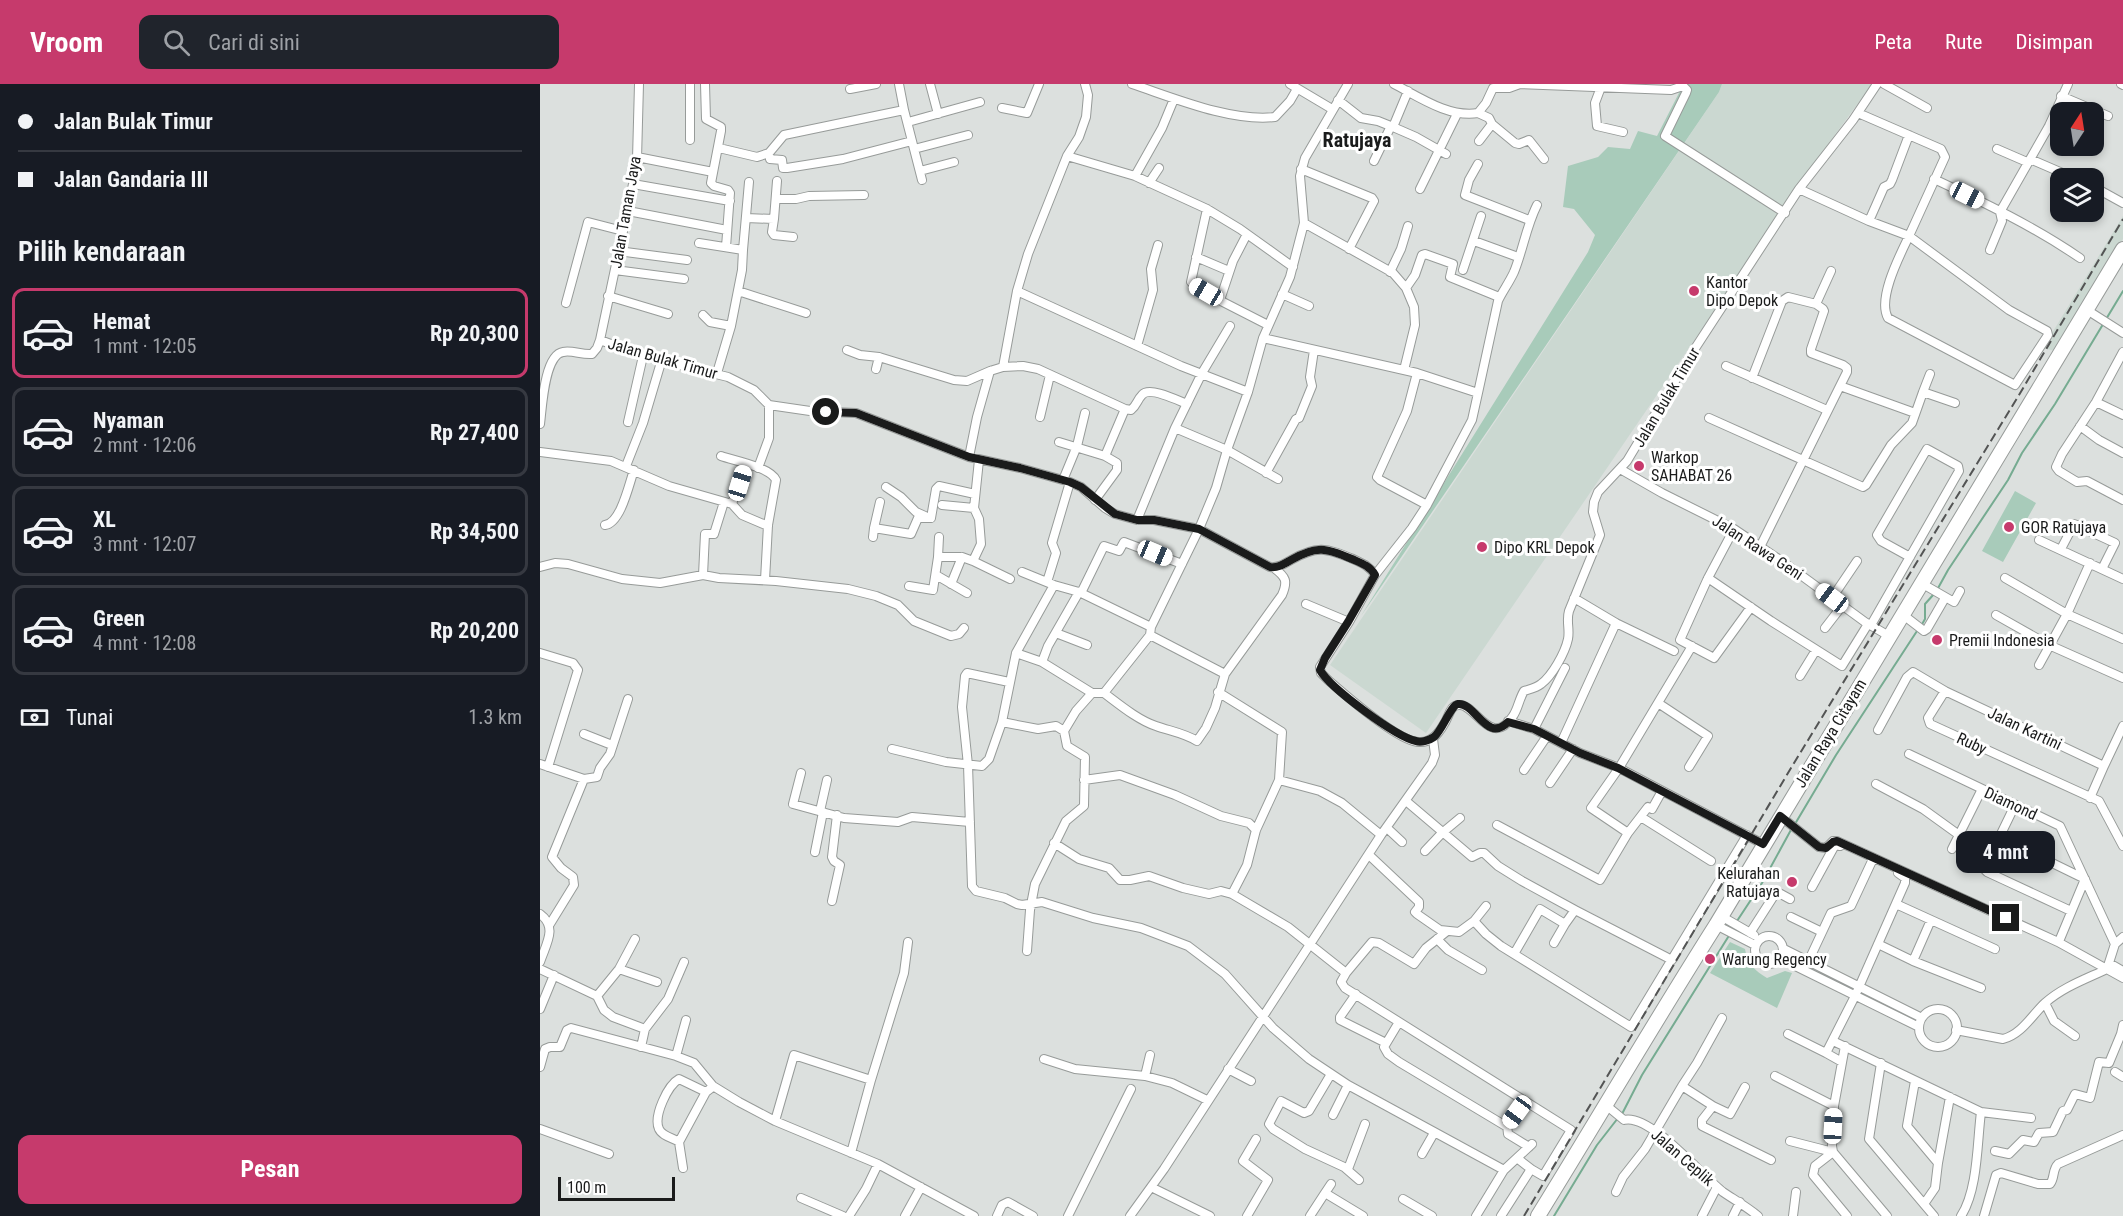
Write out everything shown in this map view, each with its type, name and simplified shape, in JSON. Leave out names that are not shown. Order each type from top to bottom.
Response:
[{"type":"main road","name":"Jalan Raya Citayam","points":[[1538,1216],[1610,1108],[1670,997],[1722,922],[1763,844],[1784,819],[1889,636],[1906,617],[1925,586],[2062,351],[2092,313],[2123,249]]},
{"type":"street","name":"Jalan Taman Jaya","points":[[600,339],[633,184],[637,157],[639,84]]},
{"type":"street","points":[[690,84],[690,140]]},
{"type":"street","points":[[705,84],[706,119],[720,127],[719,148],[711,183],[728,190],[730,201],[726,247]]},
{"type":"street","points":[[850,89],[876,84]]},
{"type":"street","points":[[899,84],[921,176],[954,162]]},
{"type":"street","points":[[931,84],[938,114]]},
{"type":"street","points":[[1002,108],[1027,113],[1039,84]]},
{"type":"street","points":[[1003,367],[1017,291],[1028,254],[1067,156],[1086,117],[1088,95],[1085,84]]},
{"type":"street","points":[[1132,84],[1174,99],[1258,119],[1275,117],[1290,101],[1293,86],[1332,109]]},
{"type":"street","points":[[1104,693],[1151,631],[1216,488],[1248,392],[1263,338],[1293,267],[1304,223],[1299,189],[1301,169],[1332,109],[1348,84]]},
{"type":"street","points":[[1394,84],[1457,114],[1478,113],[1489,118],[1492,124],[1519,144],[1529,140],[1544,159]]},
{"type":"street","points":[[1478,113],[1493,88],[1509,88],[1520,84],[1671,90],[1683,86],[1687,90],[1684,99],[1665,136],[1782,212]]},
{"type":"street","name":"Jalan Bulak Timur","points":[[1508,722],[1513,716],[1518,699],[1524,691],[1544,682],[1568,640],[1566,619],[1600,535],[1594,518],[1594,502],[1598,492],[1620,469],[1640,441],[1692,353],[1782,212],[1858,113],[1877,84]]},
{"type":"street","points":[[1884,84],[1927,108]]},
{"type":"street","points":[[1990,250],[2002,220],[2000,212],[2049,126],[2068,84]]},
{"type":"street","points":[[1601,87],[1595,103],[1597,126],[1623,132]]},
{"type":"street","points":[[1374,161],[1408,92]]},
{"type":"street","points":[[2061,96],[2108,116]]},
{"type":"street","points":[[1135,176],[1162,128],[1174,99]]},
{"type":"street","points":[[1338,100],[1361,118],[1378,121],[1443,152]]},
{"type":"street","points":[[908,123],[980,102]]},
{"type":"street","points":[[719,148],[757,157],[769,153],[784,135],[904,110]]},
{"type":"street","points":[[1799,189],[1869,221],[1909,236],[2008,310],[2047,331],[2048,335],[2015,385],[1888,318],[1885,305],[1892,274],[1909,236],[1934,179],[1945,157],[1941,149],[1858,113]]},
{"type":"street","points":[[1420,189],[1443,152],[1457,114]]},
{"type":"street","points":[[1479,141],[1492,124]]},
{"type":"street","points":[[769,153],[770,159],[782,160],[783,168],[787,168],[968,135]]},
{"type":"street","points":[[1869,221],[1884,187],[1892,180],[1909,135]]},
{"type":"street","points":[[1997,149],[2050,169]]},
{"type":"street","points":[[1067,156],[1135,176],[1206,209],[1293,267]]},
{"type":"street","points":[[637,157],[713,172]]},
{"type":"street","points":[[1478,164],[1469,180],[1465,195],[1529,220]]},
{"type":"street","points":[[1149,183],[1159,168]]},
{"type":"street","points":[[1301,169],[1372,198],[1374,201],[1350,249]]},
{"type":"street","points":[[1934,179],[2000,212],[2080,258]]},
{"type":"street","points":[[777,181],[772,232],[774,235],[793,237]]},
{"type":"street","points":[[717,373],[731,326],[742,270],[749,182]]},
{"type":"street","points":[[633,184],[730,201]]},
{"type":"street","points":[[2104,193],[2123,203]]},
{"type":"street","points":[[776,199],[864,195]]},
{"type":"street","points":[[1537,205],[1529,220],[1505,291],[1499,297],[1472,420],[1427,505],[1375,575],[1325,658],[1320,667],[1322,673],[1350,699],[1401,736],[1419,742],[1433,739],[1444,725],[1453,707],[1458,704],[1466,706],[1476,717],[1492,727],[1504,726],[1508,722],[1534,729],[1618,768],[1763,844]]},
{"type":"street","points":[[1206,209],[1191,282],[1269,326]]},
{"type":"street","points":[[628,211],[727,230]]},
{"type":"street","points":[[1463,270],[1481,216]]},
{"type":"street","points":[[746,218],[774,219]]},
{"type":"street","points":[[566,303],[588,222],[623,231]]},
{"type":"street","points":[[1304,223],[1390,272],[1406,288],[1414,308],[1416,326],[1404,370]]},
{"type":"street","points":[[1390,272],[1401,249],[1408,226]]},
{"type":"street","points":[[1220,300],[1229,271],[1246,234]]},
{"type":"street","points":[[1474,241],[1518,257]]},
{"type":"street","points":[[699,243],[743,250]]},
{"type":"street","points":[[1137,346],[1153,290],[1151,269],[1158,245]]},
{"type":"street","points":[[618,251],[687,260]]},
{"type":"street","points":[[1406,288],[1415,275],[1422,255],[1425,254],[1454,264],[1450,276],[1499,297]]},
{"type":"street","points":[[1196,257],[1229,271]]},
{"type":"street","points":[[615,270],[684,279]]},
{"type":"street","points":[[1816,304],[1831,271]]},
{"type":"street","points":[[738,291],[806,313]]},
{"type":"street","points":[[1017,291],[1181,366],[1248,392]]},
{"type":"street","points":[[1282,294],[1309,306]]},
{"type":"street","points":[[608,296],[668,314]]},
{"type":"street","points":[[1752,378],[1782,301],[1788,297],[1816,304],[1823,309],[1811,349],[1812,353],[1847,368],[1847,372],[1760,546]]},
{"type":"street","points":[[2092,313],[2123,333]]},
{"type":"street","points":[[703,315],[710,322],[731,326]]},
{"type":"street","points":[[1137,520],[1175,428],[1202,373],[1230,326]]},
{"type":"street","points":[[1263,338],[1417,373],[1478,393]]},
{"type":"street","name":"Jalan Bulak Timur","points":[[540,424],[546,377],[554,359],[562,352],[592,354],[600,339],[643,356],[717,373],[753,390],[769,405]]},
{"type":"street","points":[[2044,340],[2062,351]]},
{"type":"street","points":[[847,350],[860,355],[879,357],[954,380],[967,381],[1003,367],[1023,366],[1050,375],[1131,410],[1147,391],[1187,404]]},
{"type":"street","points":[[1266,473],[1296,419],[1299,418],[1312,386],[1310,377],[1314,350]]},
{"type":"street","points":[[2122,354],[2096,402],[2062,454],[2056,468],[2077,482],[2087,481],[2123,500]]},
{"type":"street","points":[[628,422],[643,356]]},
{"type":"street","points":[[876,369],[879,357]]},
{"type":"street","points":[[605,525],[612,523],[618,516],[662,359]]},
{"type":"street","points":[[1726,366],[1827,410]]},
{"type":"street","points":[[969,457],[990,371]]},
{"type":"street","points":[[1417,373],[1407,411],[1377,477],[1427,505]]},
{"type":"street","points":[[1709,418],[1854,485],[1863,487],[1898,435],[1910,425],[1930,374]]},
{"type":"street","points":[[1040,417],[1050,375]]},
{"type":"street","points":[[1840,386],[1915,413]]},
{"type":"street","points":[[1923,392],[1955,403]]},
{"type":"street","points":[[2096,402],[2123,415]]},
{"type":"street","points":[[758,468],[769,438],[769,405],[810,411],[856,413],[969,457],[1066,481],[1081,487],[1115,514],[1137,520],[1154,520],[1199,529],[1274,568],[1284,575],[1286,581],[1282,595],[1225,674],[1215,708],[1197,741],[1178,732],[1154,726],[1126,710],[1104,693],[1092,693],[1042,662],[1016,653]]},
{"type":"street","points":[[1105,456],[1125,409]]},
{"type":"street","points":[[892,749],[968,765],[986,764],[1002,722],[1016,653],[1051,584],[1056,553],[1052,543],[1085,413]]},
{"type":"street","points":[[2080,426],[2098,440],[2123,453]]},
{"type":"street","points":[[1175,428],[1227,450],[1278,479]]},
{"type":"street","points":[[1059,442],[1105,456],[1114,460],[1118,466],[1095,500]]},
{"type":"street","points":[[1708,578],[1842,666],[1910,557],[1959,471],[1958,466],[1927,449],[1877,535],[1881,541],[1910,557]]},
{"type":"street","points":[[540,452],[611,461],[630,468],[648,479],[728,503],[741,515],[768,526]]},
{"type":"street","points":[[721,456],[758,468],[774,476],[776,480],[768,526],[765,580]]},
{"type":"street","points":[[973,561],[981,544],[982,533],[974,508],[979,460]]},
{"type":"street","points":[[703,575],[705,534],[714,534],[745,464]]},
{"type":"street","name":"Jalan Rawa Geni","points":[[1620,469],[1760,546],[1869,625],[1889,636]]},
{"type":"street","points":[[931,518],[936,489],[939,486],[975,494]]},
{"type":"street","points":[[886,488],[901,496],[916,512],[931,518]]},
{"type":"street","points":[[880,502],[873,532],[911,534],[918,518],[931,518]]},
{"type":"street","points":[[942,505],[974,508]]},
{"type":"street","points":[[2061,549],[2074,524],[2115,543],[2102,569]]},
{"type":"street","points":[[1734,530],[1680,638],[1714,658],[1750,607]]},
{"type":"street","points":[[909,586],[932,591],[936,575],[939,537]]},
{"type":"street","points":[[2039,540],[2123,579]]},
{"type":"street","points":[[1042,662],[1104,546],[1119,550],[1125,542],[1128,542],[1182,564]]},
{"type":"street","points":[[1274,568],[1305,551],[1319,548],[1330,550],[1365,565],[1375,575]]},
{"type":"street","points":[[938,556],[962,557],[1010,579]]},
{"type":"street","points":[[951,584],[962,557]]},
{"type":"street","points":[[1832,598],[1857,561]]},
{"type":"street","points":[[540,567],[555,563],[568,564],[622,579],[660,583],[703,575],[848,589],[898,605],[914,621],[951,636],[959,634],[964,628]]},
{"type":"street","points":[[2038,666],[2067,614],[2090,563]]},
{"type":"street","points":[[1022,572],[1080,593],[1225,674]]},
{"type":"street","points":[[936,575],[967,593]]},
{"type":"street","points":[[2005,578],[2067,614],[2123,639]]},
{"type":"street","points":[[1925,586],[1955,602],[1960,591]]},
{"type":"street","points":[[1906,617],[1924,631],[1943,596]]},
{"type":"street","points":[[1574,598],[1616,623],[1674,651]]},
{"type":"street","points":[[1306,604],[1348,622]]},
{"type":"street","points":[[1825,628],[1842,606]]},
{"type":"street","points":[[1996,615],[2049,645],[2123,678]]},
{"type":"street","points":[[1561,743],[1616,623]]},
{"type":"street","points":[[1056,633],[1087,645]]},
{"type":"street","points":[[1629,833],[1591,808],[1692,646]]},
{"type":"street","points":[[1800,676],[1816,650]]},
{"type":"street","points":[[540,653],[573,663],[578,670],[544,765],[584,779],[597,777],[612,745],[628,699]]},
{"type":"street","points":[[1534,729],[1566,668]]},
{"type":"street","points":[[1878,729],[1910,673],[1913,672],[1946,691]]},
{"type":"street","points":[[1009,682],[967,673],[965,676],[962,708],[968,765],[972,886],[976,891],[1022,905],[1042,902],[1093,918],[1141,928],[1188,946],[1225,974],[1284,1039],[1331,1074],[1504,1170]]},
{"type":"street","name":"Jalan Kartini","points":[[1946,691],[2104,766]]},
{"type":"street","name":"Ruby","points":[[1946,691],[1928,718],[1930,724],[2102,804],[2122,837]]},
{"type":"street","points":[[1218,692],[1282,732],[1279,780],[1256,830],[1247,865],[1232,894]]},
{"type":"street","points":[[1027,951],[1031,902],[1035,884],[1066,821],[1084,806],[1085,757],[1067,746],[1064,731],[1076,711],[1092,693]]},
{"type":"street","points":[[1658,703],[1708,736],[1689,767]]},
{"type":"street","points":[[1002,722],[1038,729],[1056,726],[1064,731]]},
{"type":"street","points":[[2090,798],[2123,726]]},
{"type":"street","points":[[585,734],[612,745]]},
{"type":"street","points":[[1524,770],[1547,736]]},
{"type":"street","points":[[1133,1215],[1381,836],[1432,763],[1435,755],[1433,739]]},
{"type":"street","points":[[1550,783],[1573,749]]},
{"type":"street","name":"Diamond","points":[[1909,754],[2060,826],[2115,944]]},
{"type":"street","points":[[801,773],[793,804],[837,816],[897,822],[912,817],[970,822]]},
{"type":"street","points":[[1084,780],[1120,775],[1175,795],[1221,816],[1249,823],[1256,830]]},
{"type":"street","points":[[540,962],[550,924],[574,885],[573,877],[552,857],[584,779]]},
{"type":"street","points":[[815,852],[827,780]]},
{"type":"street","points":[[1279,780],[1320,791],[1342,804],[1381,836]]},
{"type":"street","points":[[1876,784],[1923,809],[1959,835]]},
{"type":"street","points":[[1952,849],[1982,789]]},
{"type":"street","points":[[1497,825],[1600,880],[1629,833],[1648,807],[1653,809],[1662,791]]},
{"type":"street","points":[[1406,801],[1472,856],[1484,853],[1498,866],[1522,881],[1672,960]]},
{"type":"street","points":[[2015,805],[1985,865],[1987,872],[2071,911]]},
{"type":"street","points":[[832,902],[840,866],[832,857],[837,816]]},
{"type":"street","points":[[1641,817],[1711,861]]},
{"type":"street","points":[[1425,851],[1442,832],[1460,818]]},
{"type":"street","points":[[1784,819],[1819,847],[1826,848],[1837,841],[2123,971]]},
{"type":"street","points":[[1387,828],[1402,842]]},
{"type":"street","points":[[1474,921],[1486,934],[1514,954],[1631,1027],[1747,835]]},
{"type":"street","points":[[1999,837],[2085,879],[2059,940]]},
{"type":"street","points":[[1054,843],[1079,859],[1109,868],[1120,880],[1149,876],[1209,894],[1221,891],[1232,894],[1288,927],[1346,973]]},
{"type":"street","points":[[1812,887],[1836,845],[1901,874],[1905,878],[1896,904],[1855,996],[1826,1053]]},
{"type":"street","points":[[1369,855],[1419,902],[1419,907],[1415,912],[1440,930],[1459,932],[1474,921],[1486,906]]},
{"type":"street","points":[[1808,962],[1831,913],[1851,906],[1872,861]]},
{"type":"street","points":[[1750,933],[1775,894],[1779,893],[1790,899]]},
{"type":"street","points":[[1896,904],[1995,949]]},
{"type":"street","points":[[1514,954],[1540,909],[1565,924]]},
{"type":"street","points":[[1554,942],[1575,910]]},
{"type":"street","points":[[540,914],[550,924]]},
{"type":"street","points":[[1791,917],[1822,932]]},
{"type":"street","points":[[1913,961],[1931,920]]},
{"type":"street","points":[[1722,922],[1758,942]]},
{"type":"street","points":[[1446,932],[1426,948],[1414,964],[1379,943],[1372,942],[1346,973],[1342,985],[1571,1130],[1544,1176],[1516,1158]]},
{"type":"street","points":[[1738,932],[1750,933],[1758,942]]},
{"type":"street","points":[[1784,949],[1781,958],[1773,964],[1760,962],[1755,954],[1758,942],[1768,936],[1777,938],[1784,949],[1922,1018]]},
{"type":"street","points":[[1956,1030],[2003,1039],[2010,1037],[2045,1003],[2067,987],[2108,966],[2115,944],[2123,937]]},
{"type":"street","points":[[597,996],[619,969],[635,939]]},
{"type":"street","points":[[1437,939],[1448,950],[1482,970]]},
{"type":"street","points":[[851,1153],[904,973],[908,942]]},
{"type":"street","points":[[1878,944],[1913,961],[1981,988]]},
{"type":"street","points":[[1781,958],[1919,1027]]},
{"type":"street","points":[[641,1047],[645,1029],[668,999],[684,962]]},
{"type":"street","points":[[2108,966],[2123,978]]},
{"type":"street","points":[[540,969],[597,996],[601,1006],[608,1014],[645,1029]]},
{"type":"street","points":[[619,969],[657,982]]},
{"type":"street","points":[[540,1009],[554,975]]},
{"type":"street","points":[[1356,994],[1340,1019],[1341,1022],[1386,1043]]},
{"type":"street","points":[[2045,1003],[2054,1021],[2075,1036]]},
{"type":"street","points":[[1932,1011],[1944,1011],[1953,1019],[1956,1030],[1946,1045],[1934,1047],[1923,1041],[1919,1027],[1922,1018],[1932,1011]]},
{"type":"street","points":[[1616,1191],[1698,1063],[1722,1018]]},
{"type":"street","points":[[676,1056],[686,1020]]},
{"type":"street","points":[[1399,1022],[1386,1043],[1384,1050],[1388,1054],[1478,1111],[1502,1125],[1507,1125]]},
{"type":"street","points":[[1995,1151],[2009,1154],[2023,1140],[2034,1142],[2039,1132],[2053,1132],[2063,1111],[2067,1110],[2075,1094],[2090,1098],[2099,1062],[2109,1063],[2123,1025]]},
{"type":"street","points":[[540,1067],[543,1048],[560,1047],[567,1030],[571,1028],[676,1056],[694,1064],[709,1089]]},
{"type":"street","points":[[1788,1034],[1842,1062]]},
{"type":"street","points":[[1833,1041],[1981,1112],[2031,1118]]},
{"type":"street","points":[[1845,1046],[1834,1106],[1833,1152],[1887,1216]]},
{"type":"street","points":[[775,1120],[794,1055],[871,1080]]},
{"type":"street","points":[[1145,1076],[1150,1055]]},
{"type":"street","points":[[1044,1059],[1075,1069],[1145,1076],[1172,1083],[1207,1100]]},
{"type":"street","points":[[1881,1064],[1869,1138],[1934,1216]]},
{"type":"street","points":[[1228,1069],[1251,1081]]},
{"type":"street","points":[[2115,1072],[2123,1077]]},
{"type":"street","points":[[1331,1074],[1309,1111],[1304,1113],[1281,1101],[1278,1102],[1269,1124],[1273,1129],[1305,1149],[1348,1169],[1359,1180]]},
{"type":"street","points":[[1775,1076],[1834,1106]]},
{"type":"street","points":[[679,1142],[665,1135],[658,1127],[662,1103],[669,1089],[676,1080],[680,1079],[709,1089],[878,1164],[974,1216]]},
{"type":"street","points":[[1915,1081],[1907,1126],[1938,1163]]},
{"type":"street","points":[[1333,1115],[1348,1085]]},
{"type":"street","points":[[1682,1086],[1713,1107],[1731,1114],[1745,1087]]},
{"type":"street","points":[[683,1168],[679,1142],[709,1089]]},
{"type":"street","points":[[1068,1216],[1131,1089]]},
{"type":"street","points":[[1924,1203],[1935,1188],[1950,1097]]},
{"type":"street","points":[[1476,1216],[1504,1170],[1530,1146],[1508,1134],[1507,1125],[1524,1101]]},
{"type":"street","points":[[1713,1107],[1702,1120],[1702,1126],[1771,1160]]},
{"type":"street","name":"Jalan Ceplik","points":[[1610,1108],[1624,1120],[1630,1119],[1655,1131],[1718,1187],[1758,1216]]},
{"type":"street","points":[[1961,1216],[1968,1206],[1972,1187],[1981,1112]]},
{"type":"street","points":[[1348,1169],[1365,1124]]},
{"type":"street","points":[[540,1129],[609,1154]]},
{"type":"street","points":[[1422,1154],[1434,1133]]},
{"type":"street","points":[[1984,1216],[1996,1175],[2001,1173],[2038,1184],[2050,1184],[2053,1180],[2054,1167],[2058,1164],[2123,1136]]},
{"type":"street","points":[[1247,1216],[1267,1182],[1267,1178],[1243,1161],[1256,1139]]},
{"type":"street","points":[[1790,1140],[1833,1152]]},
{"type":"street","points":[[1833,1152],[1812,1171],[1847,1216]]},
{"type":"street","points":[[849,1216],[878,1164]]},
{"type":"street","points":[[1501,1216],[1531,1169]]},
{"type":"street","points":[[1310,1216],[1331,1184]]},
{"type":"street","points":[[906,1216],[921,1187]]},
{"type":"street","points":[[1151,1187],[1210,1216]]},
{"type":"street","points":[[1702,1216],[1718,1187]]},
{"type":"street","points":[[1793,1216],[1796,1192]]},
{"type":"street","points":[[1325,1193],[1363,1216]]},
{"type":"street","points":[[801,1198],[843,1216]]},
{"type":"street","points":[[1402,1199],[1432,1216]]},
{"type":"street","points":[[997,1216],[1002,1204],[1008,1202],[1033,1216]]},
{"type":"street","points":[[1733,1216],[1740,1202]]},
{"type":"shaded area","points":[[1722,84],[1872,84],[1829,143],[1426,733],[1330,665],[1719,92]]},
{"type":"shaded area","points":[[2123,216],[2123,239],[2055,351],[2043,348]]},
{"type":"green space","points":[[1676,84],[1722,84],[1719,92],[1361,616],[1588,252],[1595,235],[1574,209],[1563,207],[1568,166],[1598,157],[1608,147],[1630,149],[1638,131],[1657,136],[1680,91]]},
{"type":"green space","name":"GOR Ratujaya","points":[[2015,491],[2036,503],[2003,562],[1982,551]]},
{"type":"green space","points":[[1730,942],[1745,949],[1752,966],[1767,978],[1785,971],[1792,973],[1777,1008],[1710,973]]},
{"type":"waterway","points":[[1937,590],[2008,480],[2022,453],[2055,404],[2123,291]]},
{"type":"waterway","points":[[1921,626],[1925,619],[1925,604],[1934,594]]},
{"type":"waterway","points":[[1795,824],[1836,755],[1917,631]]},
{"type":"waterway","points":[[1737,921],[1762,883],[1792,828]]},
{"type":"waterway","points":[[1622,1114],[1642,1075],[1730,934]]},
{"type":"waterway","points":[[1554,1216],[1597,1145],[1618,1118]]},
{"type":"railway","points":[[1524,1216],[1791,768],[2019,395],[2123,219]]},
{"type":"place","name":"Kantor Dipo Depok","points":[[1694,291]]},
{"type":"place","name":"Warkop SAHABAT 26","points":[[1639,466]]},
{"type":"place","name":"GOR Ratujaya","points":[[2009,527]]},
{"type":"place","name":"Dipo KRL Depok","points":[[1482,547]]},
{"type":"place","name":"Premii Indonesia","points":[[1937,640]]},
{"type":"place","name":"Kelurahan Ratujaya","points":[[1792,882]]},
{"type":"place","name":"Warung Regency","points":[[1710,959]]},
{"type":"district","name":"Ratujaya","points":[[1357,140]]},
{"type":"route","points":[[826,412],[856,413],[969,457],[1070,482],[1081,487],[1115,514],[1137,520],[1154,520],[1199,529],[1270,567],[1280,566],[1305,551],[1319,548],[1354,560],[1365,565],[1375,575],[1320,670],[1342,692],[1401,736],[1419,742],[1433,739],[1444,725],[1453,707],[1458,704],[1466,706],[1476,717],[1492,727],[1504,726],[1508,722],[1534,729],[1580,753],[1618,768],[1763,844],[1780,816],[1821,848],[1826,848],[1837,841],[2006,918]]}]
